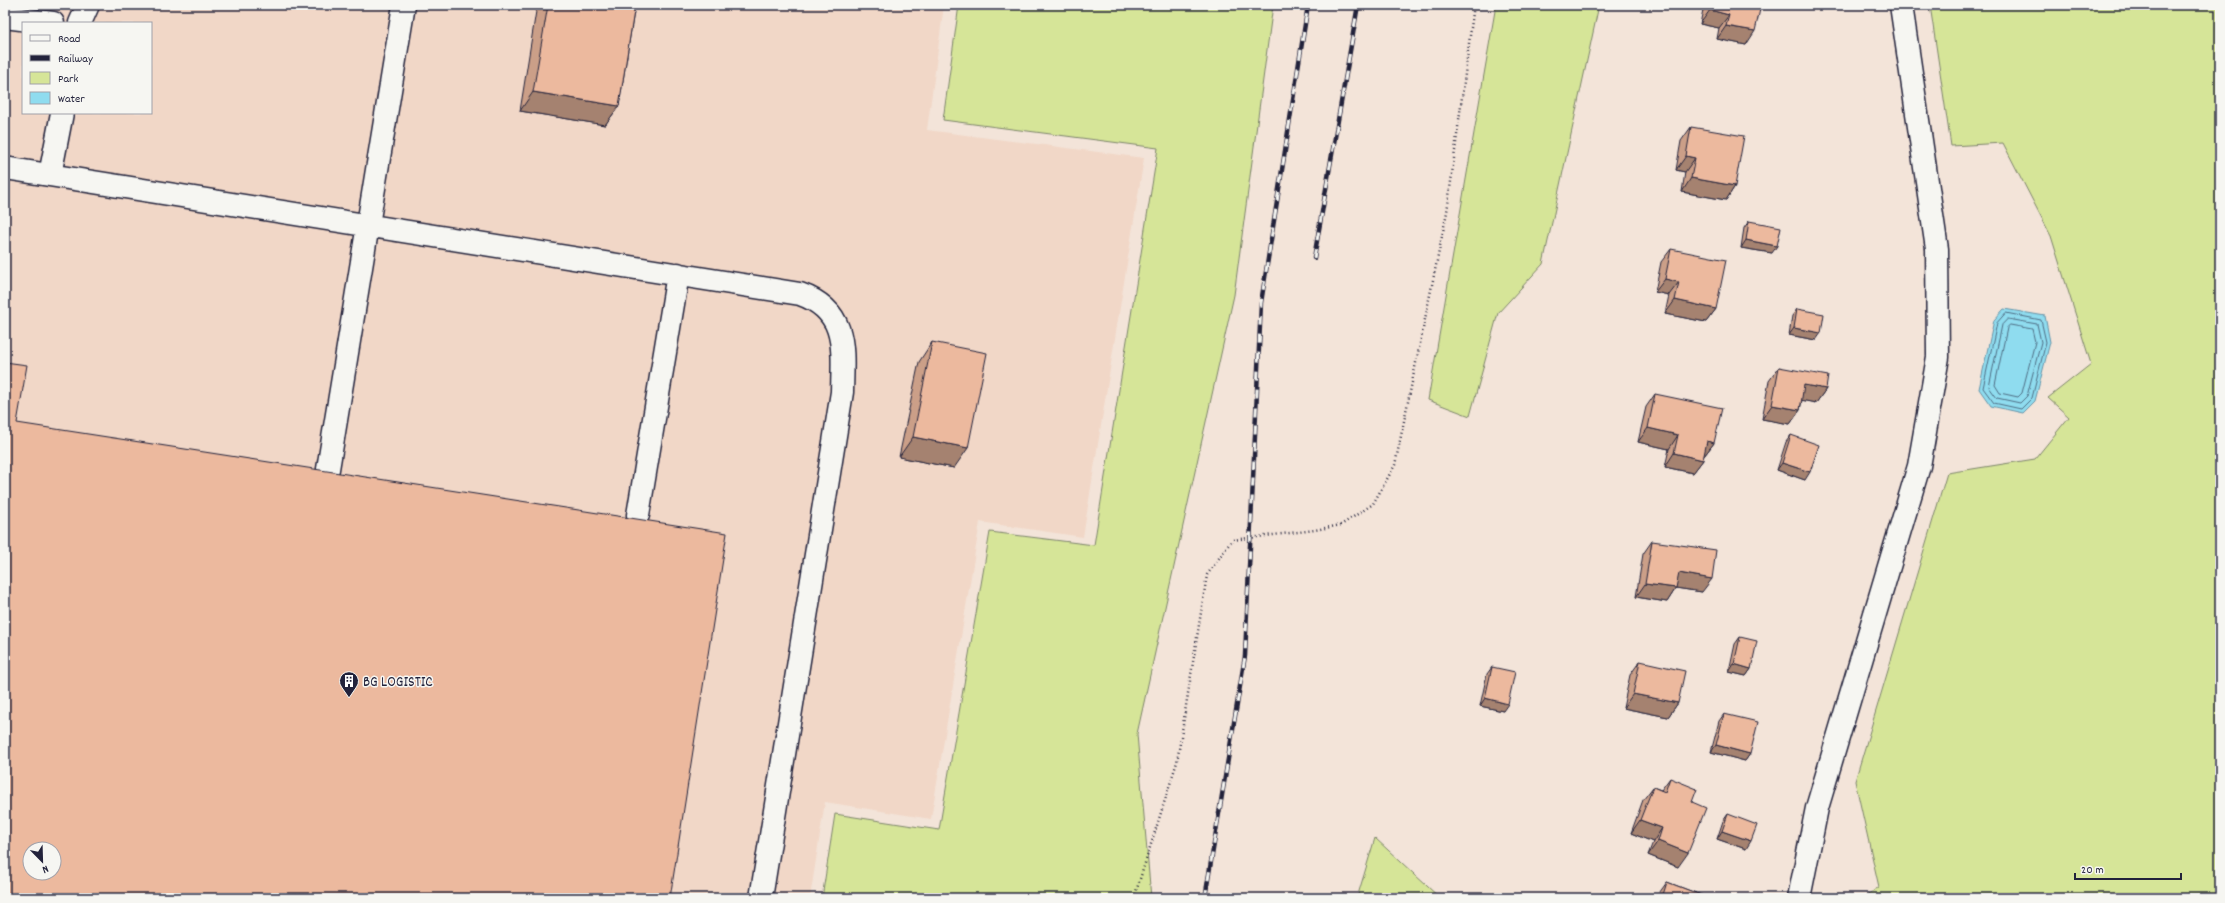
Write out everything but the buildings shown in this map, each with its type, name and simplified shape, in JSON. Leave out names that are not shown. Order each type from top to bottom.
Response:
[{"type":"street","points":[[80,22],[88,5]]},
{"type":"street","points":[[328,469],[404,5]]},
{"type":"street","points":[[1799,898],[1816,808],[1919,466],[1938,357],[1937,249],[1901,5]]},
{"type":"street","points":[[5,17],[45,22]]},
{"type":"street","points":[[50,176],[62,114]]},
{"type":"street","points":[[6,171],[50,176],[800,294],[816,300],[827,308],[841,338],[842,392],[760,898]]},
{"type":"street","points":[[638,515],[678,274]]},
{"type":"path","points":[[1134,898],[1177,762],[1207,574],[1232,540],[1315,530],[1341,525],[1373,504],[1395,465],[1447,212],[1474,5]]},
{"type":"shaded area","points":[[5,5],[944,5],[927,130],[1144,158],[1083,537],[980,522],[931,819],[825,802],[810,898],[5,898]]},
{"type":"green space","points":[[959,5],[1273,5],[1234,295],[1137,734],[1151,898],[822,898],[835,814],[939,830],[990,532],[1094,545],[1158,148],[943,120]]},
{"type":"green space","points":[[1496,5],[1599,5],[1543,264],[1498,313],[1470,416],[1428,400]]},
{"type":"green space","points":[[1930,5],[2220,5],[2220,898],[1863,898],[1879,887],[1855,781],[1947,473],[2035,459],[2069,417],[2048,398],[2091,364],[2051,236],[2003,143],[1951,146]]},
{"type":"green space","points":[[1375,838],[1440,898],[1357,898]]},
{"type":"water","points":[[2004,309],[2045,316],[2050,342],[2035,401],[2023,413],[1991,406],[1979,389],[1994,320]]},
{"type":"railway","points":[[1205,898],[1245,656],[1261,303],[1308,5]]},
{"type":"railway","points":[[1314,258],[1358,5]]},
{"type":"place","name":"BG LOGISTIC","points":[[349,698]]}]
